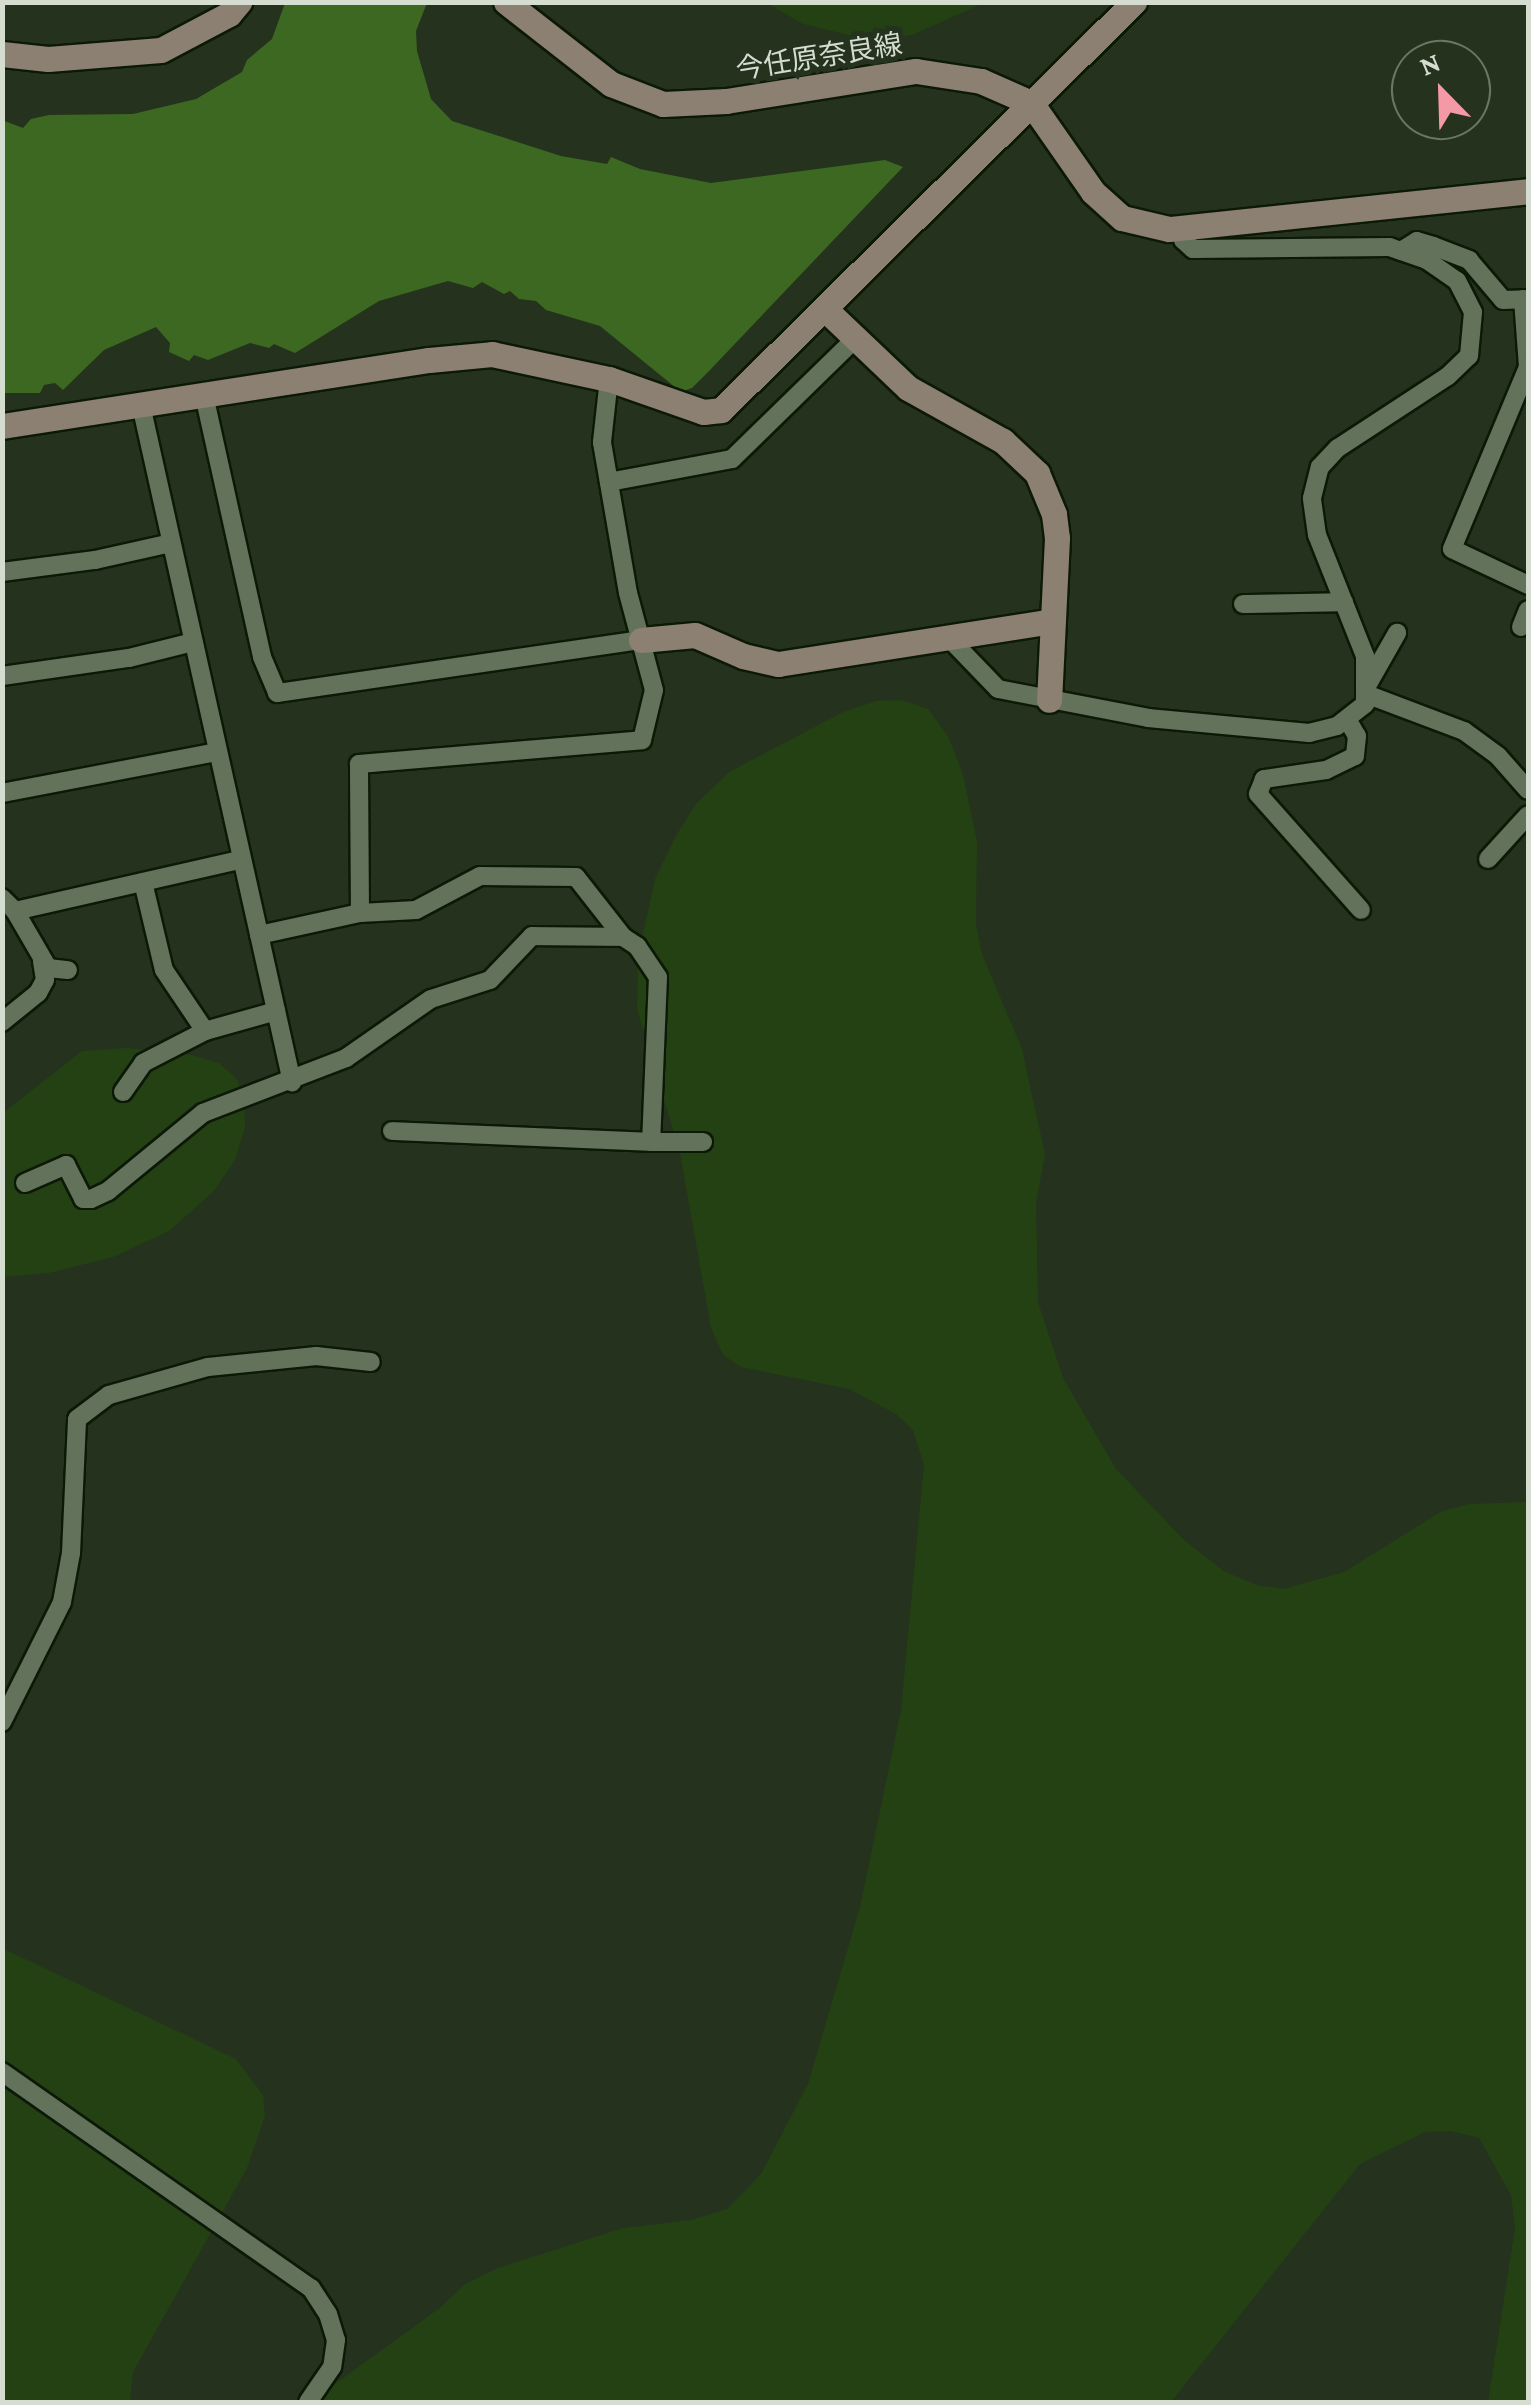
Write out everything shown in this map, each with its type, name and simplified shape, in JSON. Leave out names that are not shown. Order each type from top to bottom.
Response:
[{"type":"street","points":[[2,54],[48,59],[161,50],[229,14],[240,2]]},
{"type":"street","name":"今任原奈良線","points":[[506,2],[612,84],[663,104],[726,101],[916,71],[981,81],[1031,103]]},
{"type":"street","points":[[2,426],[428,360],[492,354],[608,379],[703,412],[720,410],[826,310],[1134,2]]},
{"type":"street","points":[[1031,103],[1093,192],[1122,218],[1181,228],[1528,191]]},
{"type":"street","points":[[948,637],[998,689],[1148,718],[1310,733],[1347,720],[1364,704],[1365,656],[1317,535],[1312,498],[1320,468],[1338,448],[1448,376],[1469,356],[1474,336],[1473,312],[1457,281],[1427,260],[1390,246],[1193,248],[1183,240],[1181,228]]},
{"type":"street","points":[[1400,250],[1417,241],[1470,260],[1503,300],[1526,299],[1528,367],[1452,549],[1528,584]]},
{"type":"street","points":[[826,310],[908,388],[1002,441],[1037,473],[1054,514],[1049,700]]},
{"type":"street","points":[[609,482],[732,459],[856,338]]},
{"type":"street","points":[[360,913],[358,764],[642,740],[654,690],[640,640],[602,442],[608,379]]},
{"type":"street","points":[[204,396],[262,657],[277,693],[640,640],[696,636],[742,656],[778,664],[1053,621]]},
{"type":"street","points":[[141,405],[292,1082]]},
{"type":"street","points":[[2,572],[95,560],[171,543]]},
{"type":"street","points":[[1243,604],[1344,602]]},
{"type":"street","points":[[1367,689],[1398,632]]},
{"type":"street","points":[[2,676],[129,658],[193,642]]},
{"type":"street","points":[[1367,689],[1464,731],[1498,756],[1528,790]]},
{"type":"street","points":[[1347,720],[1357,736],[1354,756],[1326,770],[1264,780],[1258,794],[1361,910]]},
{"type":"street","points":[[2,793],[217,752]]},
{"type":"street","points":[[1488,859],[1528,814]]},
{"type":"street","points":[[68,970],[48,968],[9,904],[143,882],[240,860]]},
{"type":"street","points":[[259,935],[360,913],[416,910],[480,876],[576,878],[623,937],[638,946],[658,977],[651,1142]]},
{"type":"street","points":[[143,882],[164,970],[205,1032]]},
{"type":"street","points":[[24,1183],[66,1165],[83,1199],[91,1199],[203,1114],[346,1058],[431,999],[490,980],[532,936],[623,937]]},
{"type":"street","points":[[2,1022],[38,993],[45,980],[42,960]]},
{"type":"street","points":[[123,1092],[143,1062],[244,1016],[276,1011]]},
{"type":"street","points":[[392,1131],[703,1142]]},
{"type":"street","points":[[2,1722],[62,1602],[71,1553],[78,1419],[108,1395],[208,1367],[316,1356],[371,1362]]},
{"type":"street","points":[[2,2072],[310,2288],[328,2314],[336,2340],[332,2367],[308,2402]]},
{"type":"shaded area","points":[[285,3],[427,3],[416,31],[417,51],[431,99],[452,121],[561,156],[607,164],[611,157],[640,169],[711,183],[885,160],[903,167],[710,370],[692,388],[681,392],[600,326],[546,310],[536,301],[519,299],[510,291],[504,294],[482,282],[473,288],[448,281],[379,301],[295,353],[274,344],[269,348],[250,343],[208,360],[194,355],[189,361],[169,352],[170,343],[156,327],[104,350],[63,390],[55,383],[44,385],[40,393],[3,393],[2,120],[23,128],[31,119],[49,115],[133,114],[196,99],[242,72],[247,60],[272,39]]},
{"type":"shaded area","points":[[767,3],[984,3],[912,35],[891,38],[857,37],[803,24]]},
{"type":"shaded area","points":[[901,700],[928,709],[948,736],[963,775],[977,841],[976,925],[982,954],[1022,1049],[1045,1154],[1036,1203],[1038,1302],[1063,1378],[1116,1469],[1185,1541],[1224,1571],[1257,1585],[1284,1589],[1344,1572],[1442,1511],[1470,1504],[1528,1502],[1528,2402],[1488,2402],[1515,2228],[1511,2195],[1479,2138],[1451,2131],[1425,2132],[1360,2164],[1171,2402],[321,2402],[328,2389],[441,2307],[465,2284],[498,2268],[623,2228],[691,2220],[727,2209],[761,2174],[808,2084],[860,1907],[901,1710],[924,1465],[913,1430],[896,1414],[849,1389],[741,1367],[723,1355],[711,1328],[680,1153],[637,1009],[638,956],[655,879],[696,804],[729,772],[843,712],[876,701]]},
{"type":"shaded area","points":[[126,1048],[184,1053],[219,1063],[236,1078],[244,1097],[245,1127],[235,1160],[214,1191],[169,1231],[113,1257],[49,1273],[3,1277],[3,1113],[82,1051]]},
{"type":"shaded area","points":[[2,1948],[236,2059],[263,2095],[265,2116],[247,2168],[133,2372],[130,2402],[3,2402]]}]
